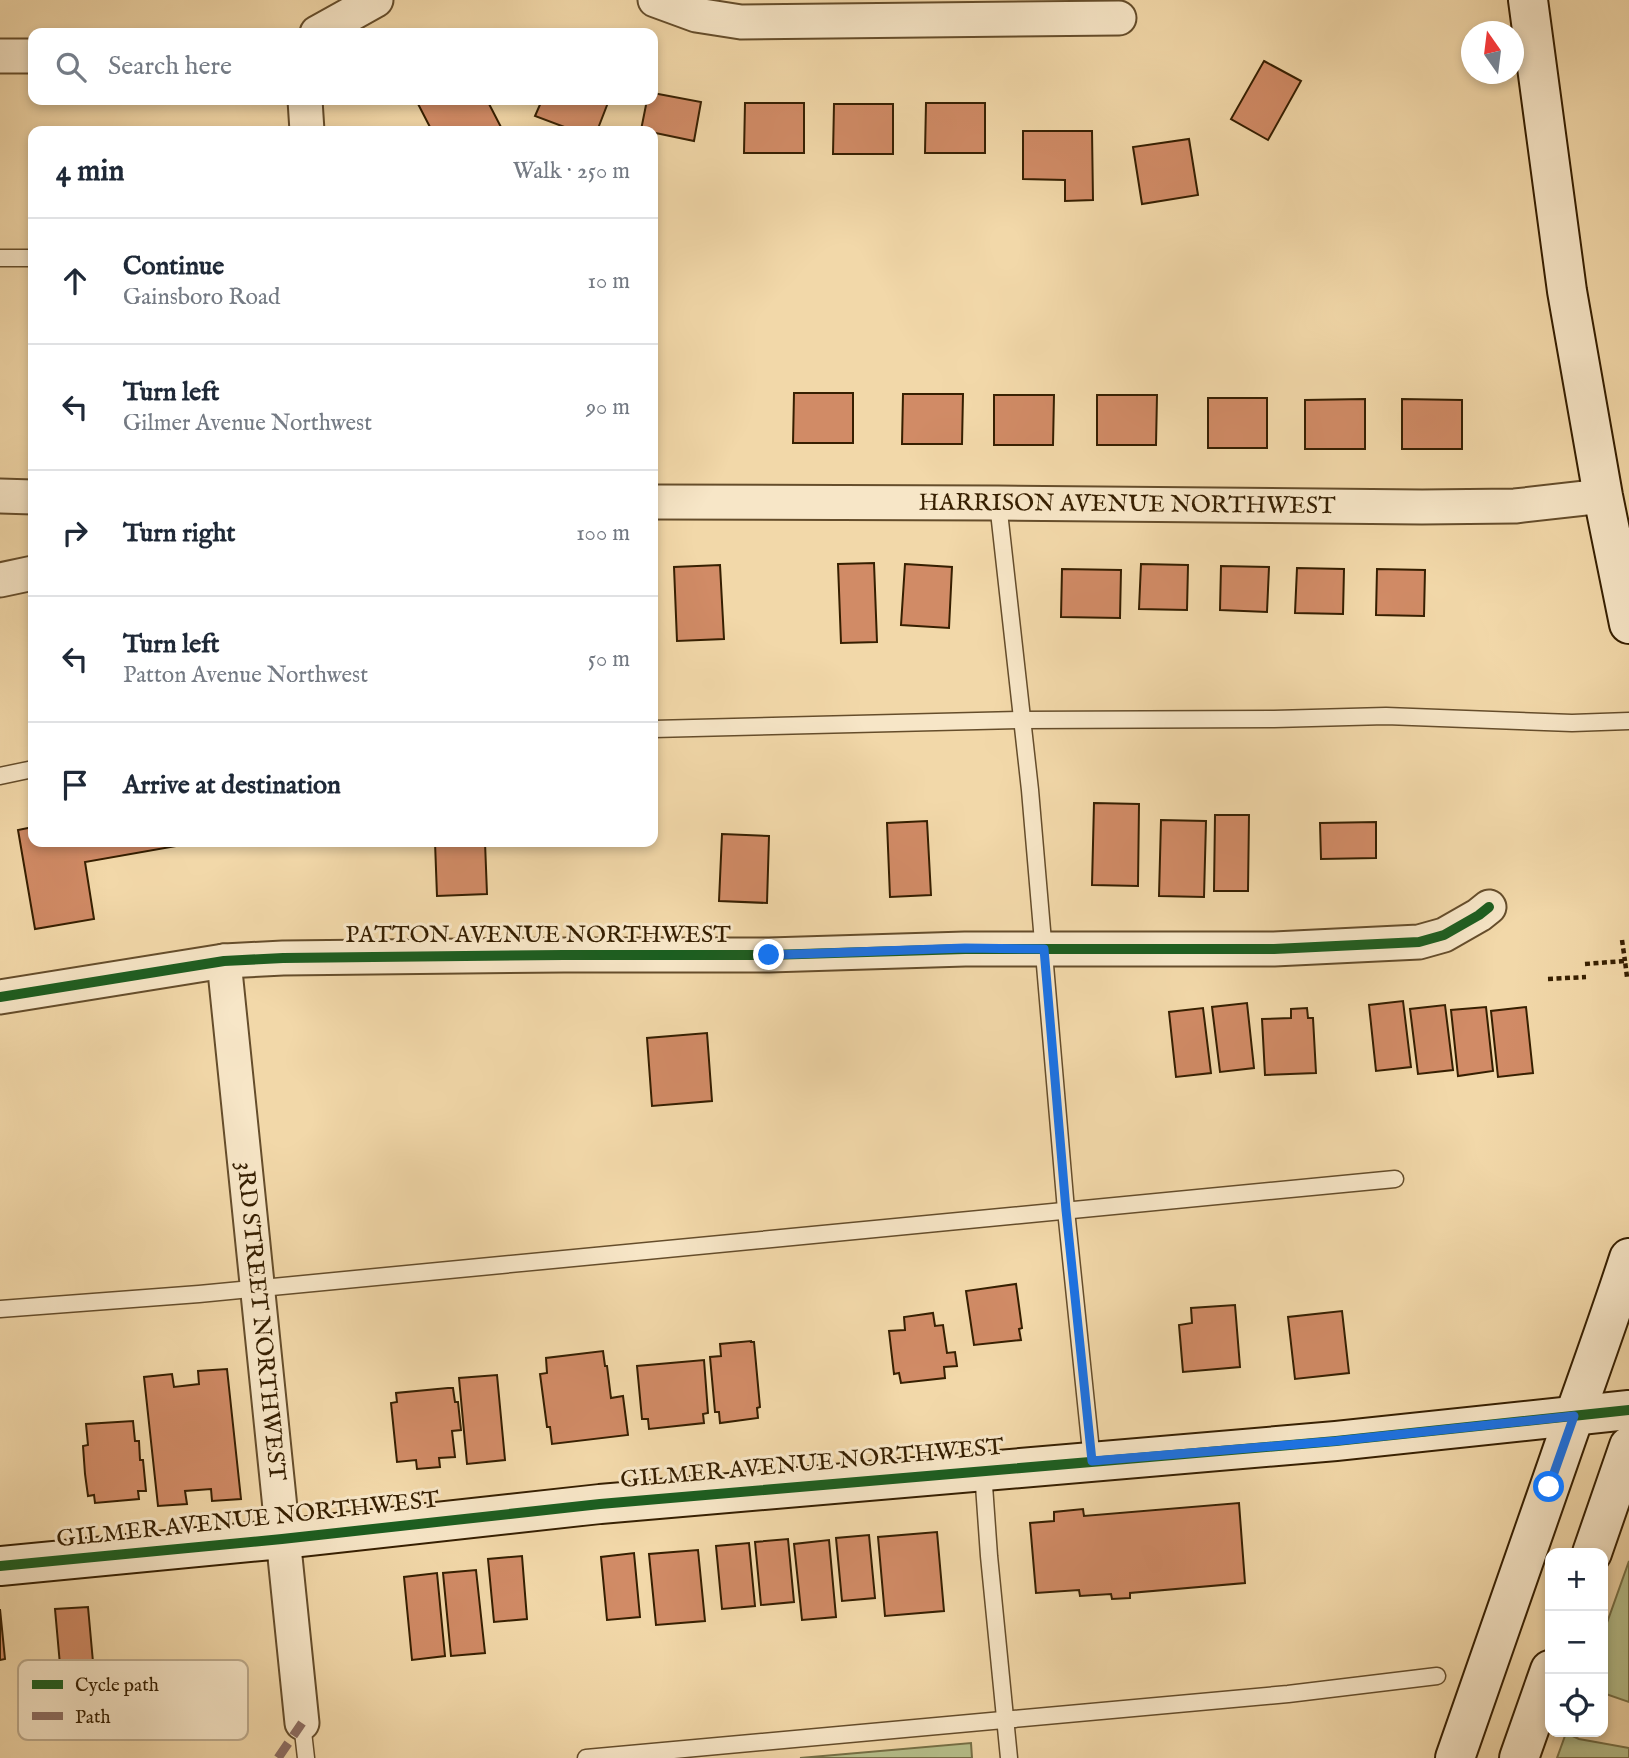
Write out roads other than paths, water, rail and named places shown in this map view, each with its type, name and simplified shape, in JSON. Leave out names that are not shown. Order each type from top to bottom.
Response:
[{"type":"street","points":[[326,28],[376,0]]},
{"type":"street","points":[[655,0],[696,15],[741,22],[1119,18]]},
{"type":"street","points":[[1528,0],[1567,291],[1603,496],[1629,624]]},
{"type":"street","points":[[0,56],[28,56]]},
{"type":"street","points":[[305,105],[307,126]]},
{"type":"street","points":[[0,496],[28,497]]},
{"type":"street","name":"HARRISON AVENUE NORTHWEST","points":[[658,502],[1475,507],[1515,506],[1603,496]]},
{"type":"street","points":[[0,580],[28,574]]},
{"type":"street","name":"PATTON AVENUE NORTHWEST","points":[[0,997],[224,961],[283,958],[769,955],[965,948],[1274,949],[1419,942],[1444,935],[1489,907]]},
{"type":"street","name":"3RD STREET NORTHWEST","points":[[224,961],[302,1723]]},
{"type":"street","points":[[1455,1758],[1629,1258]]},
{"type":"street","name":"GILMER AVENUE NORTHWEST","points":[[0,1566],[282,1539],[600,1504],[1336,1441],[1629,1410]]},
{"type":"street","points":[[1594,1548],[1629,1446]]},
{"type":"street","points":[[1519,1758],[1549,1674]]},
{"type":"lane","points":[[0,258],[28,258]]},
{"type":"lane","points":[[998,503],[1030,790],[1066,1210],[1092,1461]]},
{"type":"lane","points":[[658,729],[1022,720],[1385,716],[1572,723],[1629,722]]},
{"type":"lane","points":[[0,776],[28,770]]},
{"type":"lane","points":[[0,1309],[199,1294],[1395,1179]]},
{"type":"lane","points":[[983,1470],[1009,1758]]},
{"type":"lane","points":[[586,1758],[1288,1694],[1437,1676]]},
{"type":"lane","points":[[302,1723],[306,1758]]}]
